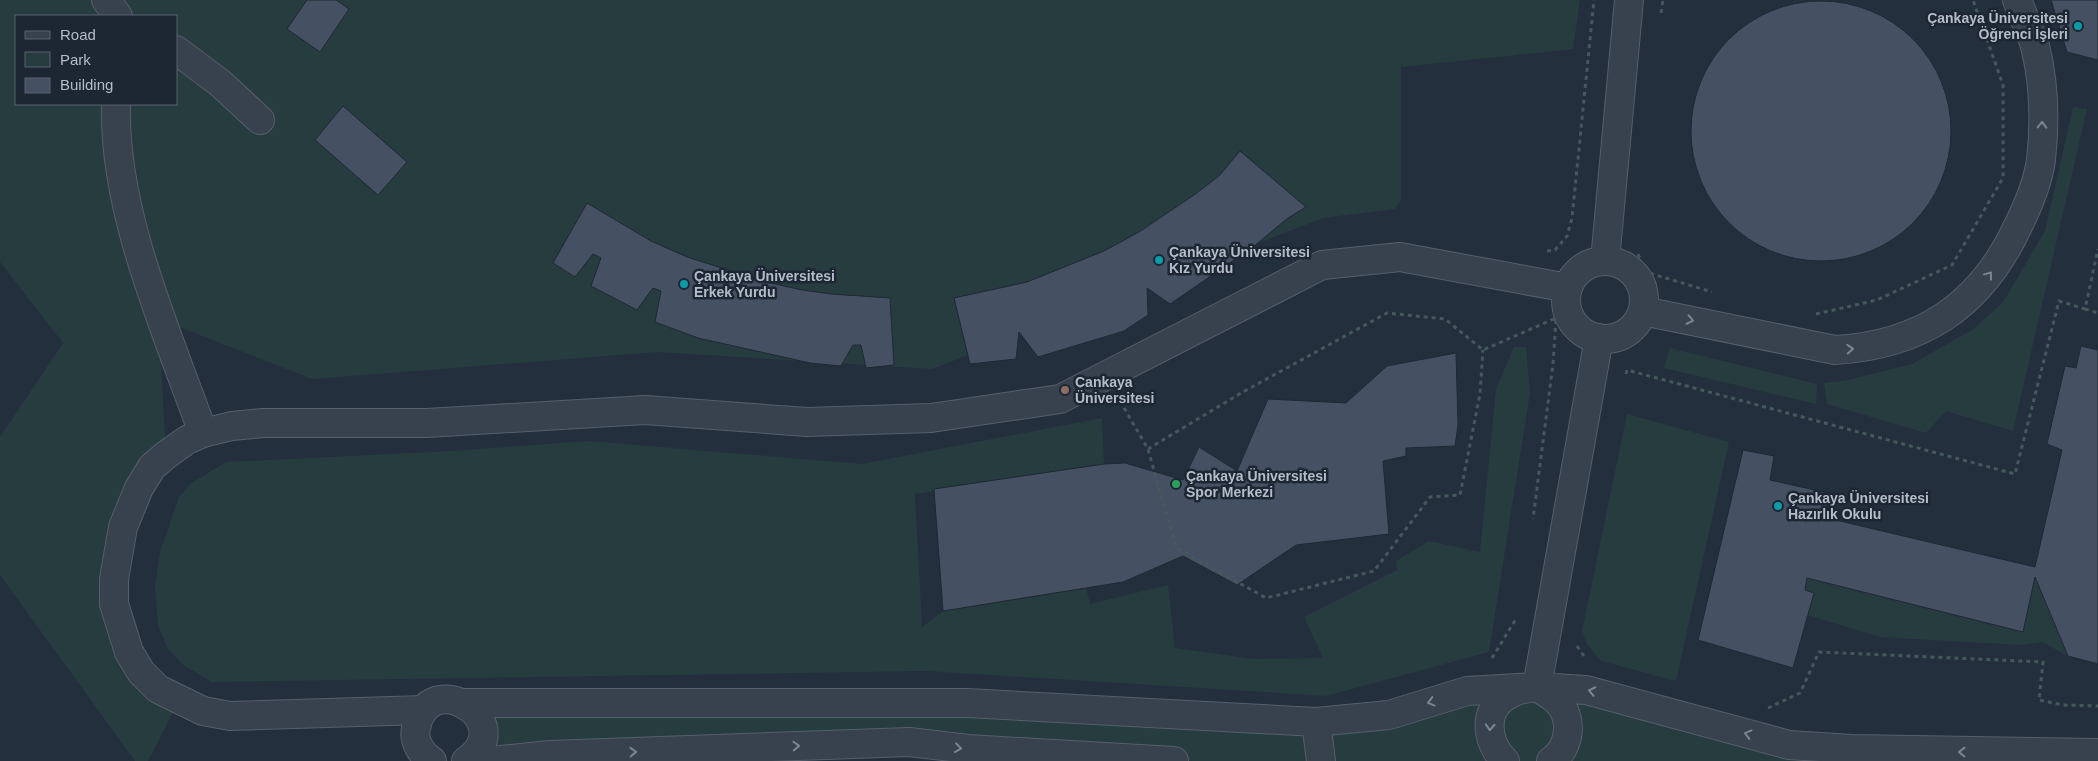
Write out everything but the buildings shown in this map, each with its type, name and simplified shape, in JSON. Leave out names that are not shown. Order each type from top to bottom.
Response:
[{"type":"street","points":[[106,0],[117,15]]},
{"type":"street","points":[[1604,261],[1629,0]]},
{"type":"street","points":[[1643,310],[1835,350],[1859,349],[1906,338],[1957,308],[1981,285],[2008,248],[2027,209],[2041,162],[2042,100],[2036,56],[2017,0]]},
{"type":"street","points":[[178,52],[220,83],[260,120]]},
{"type":"street","points":[[116,105],[115,135],[134,236],[203,433]]},
{"type":"street","points":[[424,710],[230,716],[203,711],[179,701],[158,689],[141,672],[129,652],[114,604],[114,579],[123,527],[139,488],[152,467],[186,440],[203,433],[232,426],[263,424],[427,423],[645,410],[807,422],[931,418],[1060,399],[1322,265],[1400,257],[1568,288]]},
{"type":"street","points":[[1604,261],[1627,267],[1641,274],[1644,298],[1643,310],[1638,321],[1621,336],[1599,338],[1586,334],[1576,326],[1569,314],[1566,301],[1568,288],[1573,277],[1582,268],[1604,261]]},
{"type":"street","points":[[1537,687],[1599,338]]},
{"type":"street","points":[[425,758],[417,742],[415,731],[418,720],[424,710],[433,703],[444,699],[465,703],[967,702],[1316,722],[1389,715],[1467,691],[1537,687],[1586,690],[1791,734],[1852,750],[2027,745],[2098,753]]},
{"type":"street","points":[[1505,761],[1496,752],[1490,740],[1489,727],[1492,714],[1498,703],[1508,694],[1537,687],[1557,700],[1565,711],[1569,724],[1568,737],[1563,750],[1551,761]]},
{"type":"street","points":[[465,703],[480,718],[482,728],[479,748],[466,761]]},
{"type":"street","points":[[905,703],[908,752]]},
{"type":"street","points":[[1316,722],[1321,761]]},
{"type":"street","points":[[490,761],[968,749],[1174,761]]},
{"type":"path","points":[[1540,252],[1555,250],[1567,236],[1572,218],[1594,0]]},
{"type":"path","points":[[1660,19],[1663,0]]},
{"type":"path","points":[[1808,312],[1816,314],[1877,300],[1952,265],[2003,178],[2003,85],[1973,0]]},
{"type":"path","points":[[1637,249],[1641,274],[1718,293]]},
{"type":"path","points":[[2085,309],[2098,249]]},
{"type":"path","points":[[1625,379],[1627,370],[2014,474],[2059,301],[2098,313]]},
{"type":"path","points":[[1148,449],[1241,392],[1387,312],[1445,319],[1483,350]]},
{"type":"path","points":[[1546,316],[1556,318]]},
{"type":"path","points":[[1483,350],[1556,318]]},
{"type":"path","points":[[1533,522],[1553,364],[1556,318]]},
{"type":"path","points":[[1116,394],[1148,449],[1176,548],[1266,598],[1374,571],[1430,497],[1460,495],[1480,394],[1483,350]]},
{"type":"path","points":[[1488,665],[1508,635],[1518,612]]},
{"type":"path","points":[[1576,638],[1577,648],[1588,661]]},
{"type":"path","points":[[1765,709],[1800,693],[1819,652],[2043,662],[2039,700],[2063,705],[2098,706]]},
{"type":"green space","points":[[0,0],[1580,0],[1573,49],[1401,67],[1401,200],[1395,209],[1323,218],[932,369],[658,352],[312,379],[159,319],[166,455],[139,488],[120,629],[179,701],[148,761],[135,761],[0,575],[0,437],[63,343],[0,262]]},
{"type":"green space","points":[[2073,107],[2087,109],[2013,431],[1946,411],[1926,433],[1827,404],[1824,383],[1848,380],[1912,364],[1972,330],[2003,302],[2045,231]]},
{"type":"green space","points":[[1514,347],[1526,347],[1530,393],[1489,652],[1326,696],[927,671],[212,682],[182,664],[168,649],[158,626],[155,586],[160,552],[179,497],[190,484],[226,462],[451,451],[589,441],[862,464],[1102,418],[1104,464],[915,494],[922,627],[943,611],[1086,588],[1090,604],[1168,585],[1175,648],[1253,659],[1323,658],[1304,617],[1397,570],[1396,561],[1429,541],[1480,552],[1496,389]]},
{"type":"green space","points":[[1670,348],[1817,384],[1816,404],[1664,368]]},
{"type":"green space","points":[[1627,414],[1729,442],[1676,681],[1601,661],[1587,644],[1582,631]]},
{"type":"green space","points":[[2035,577],[2068,656],[2042,642],[2022,645],[1880,637],[1808,615],[1814,593],[1805,590],[1807,578],[2022,632]]},
{"type":"green space","points":[[1537,687],[1789,745],[2098,761],[1192,761],[909,742],[490,761],[473,709],[905,703],[1288,722]]},
{"type":"place","name":"Çankaya Üniversitesi Öğrenci İşleri","points":[[2078,26]]},
{"type":"place","name":"Çankaya Üniversitesi Kız Yurdu","points":[[1159,260]]},
{"type":"place","name":"Çankaya Üniversitesi Erkek Yurdu","points":[[684,284]]},
{"type":"place","name":"Çankaya Üniversitesi","points":[[1065,390]]},
{"type":"place","name":"Çankaya Üniversitesi Spor Merkezi","points":[[1176,484]]},
{"type":"place","name":"Çankaya Üniversitesi Hazırlık Okulu","points":[[1778,506]]}]
